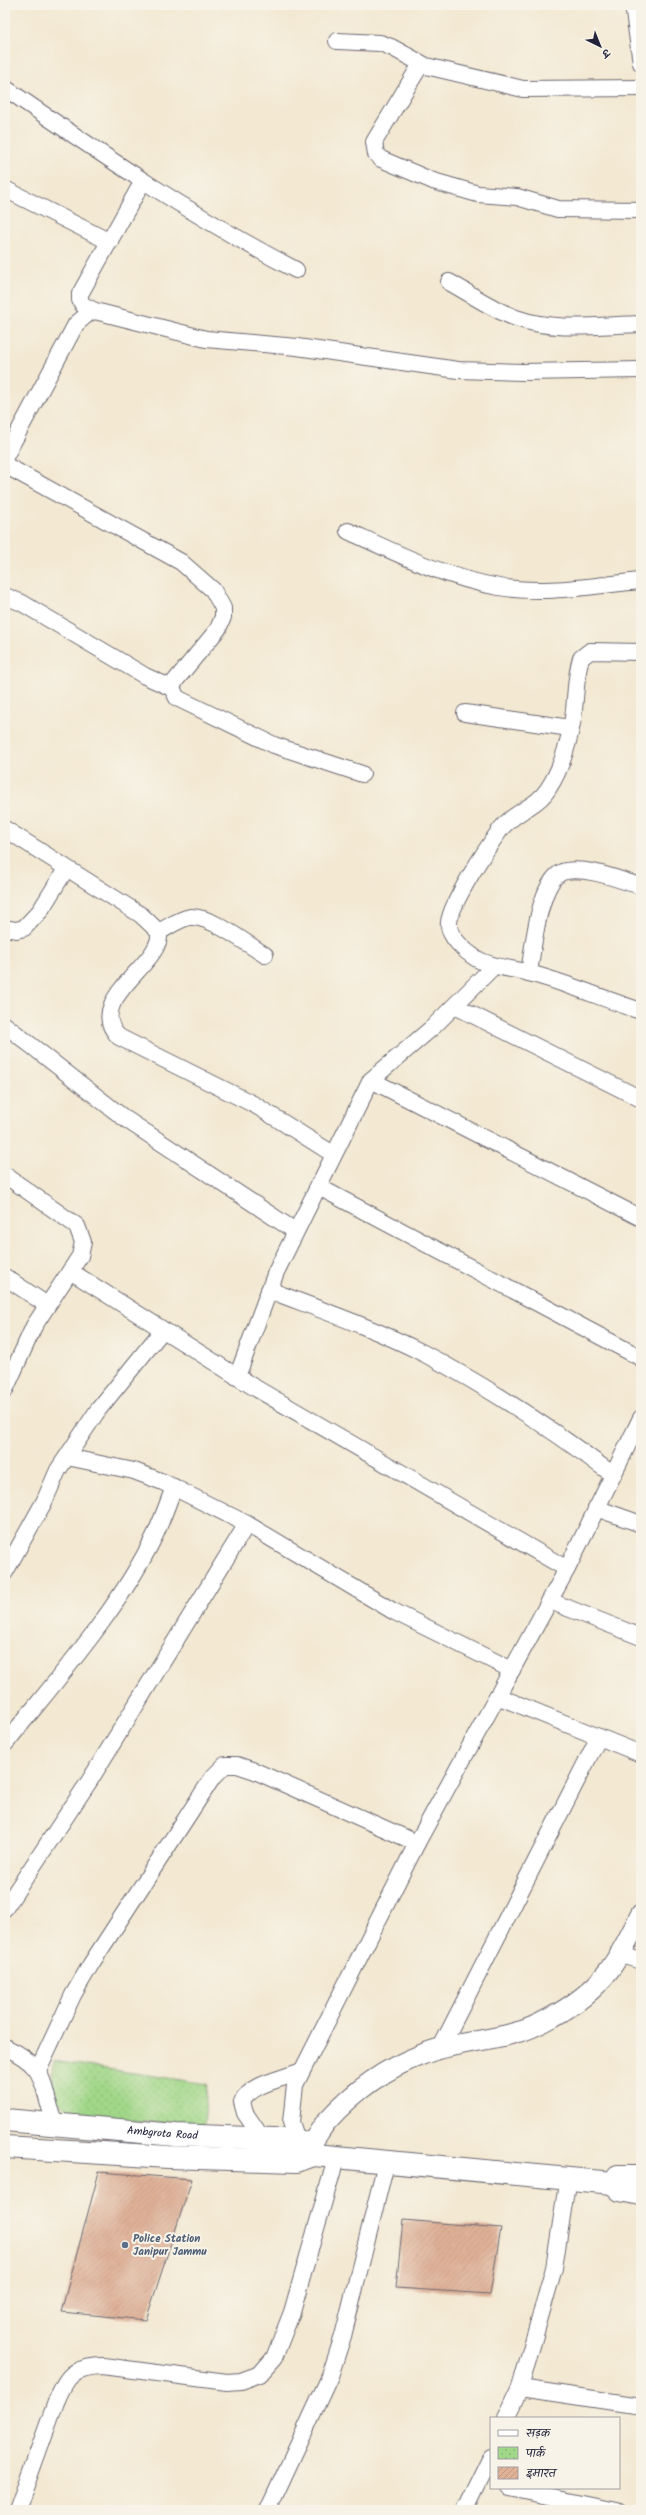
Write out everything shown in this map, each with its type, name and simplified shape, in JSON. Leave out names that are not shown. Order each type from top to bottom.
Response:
[{"type":"main road","name":"Ambgrota Road","points":[[5,2120],[176,2135],[262,2138],[306,2148],[336,2158],[613,2182]]},
{"type":"main road","points":[[5,2147],[168,2157],[297,2161],[306,2148]]},
{"type":"main road","points":[[641,2176],[618,2176],[613,2182],[620,2190],[641,2194]]},
{"type":"street","points":[[633,5],[641,63]]},
{"type":"street","points":[[337,41],[380,43],[391,47],[421,64],[470,78],[523,89],[641,88]]},
{"type":"street","points":[[421,64],[374,142],[376,154],[381,159],[433,181],[478,194],[517,196],[558,209],[641,210]]},
{"type":"street","points":[[5,88],[143,181],[236,239],[296,270]]},
{"type":"street","points":[[143,181],[80,294],[80,300],[83,305],[94,311],[206,339],[297,347],[458,370],[524,372],[641,370]]},
{"type":"street","points":[[5,189],[110,242]]},
{"type":"street","points":[[449,282],[503,312],[532,323],[551,326],[641,324]]},
{"type":"street","points":[[5,457],[76,324],[89,313],[94,311]]},
{"type":"street","points":[[5,465],[181,562],[213,590],[222,608],[223,617],[218,629],[178,675],[172,688]]},
{"type":"street","points":[[348,531],[421,563],[474,582],[500,587],[541,590],[641,581]]},
{"type":"street","points":[[5,596],[22,603],[145,676],[172,688],[177,698],[185,703],[267,742],[362,774]]},
{"type":"street","points":[[641,652],[590,651],[585,653],[578,668],[570,728],[564,756],[548,790],[513,815],[501,829],[454,907],[449,923],[452,935],[467,952],[478,960],[494,966],[529,973],[641,1011]]},
{"type":"street","points":[[465,713],[570,728]]},
{"type":"street","points":[[5,829],[66,869],[141,915],[159,932]]},
{"type":"street","points":[[5,928],[16,930],[32,921],[66,869]]},
{"type":"street","points":[[529,973],[541,909],[550,882],[557,875],[565,871],[593,873],[641,886]]},
{"type":"street","points":[[159,932],[176,922],[190,917],[202,918],[265,955]]},
{"type":"street","points":[[159,932],[158,945],[122,987],[113,1005],[111,1023],[114,1032],[133,1045],[210,1080],[255,1105],[333,1154]]},
{"type":"street","points":[[237,1377],[269,1290],[295,1231],[371,1080],[455,1006],[494,966]]},
{"type":"street","points":[[455,1006],[641,1099]]},
{"type":"street","points":[[5,1025],[124,1118],[295,1231]]},
{"type":"street","points":[[371,1080],[641,1218]]},
{"type":"street","points":[[5,1175],[77,1226],[83,1242],[80,1256],[34,1326],[5,1390]]},
{"type":"street","points":[[317,1186],[641,1358]]},
{"type":"street","points":[[70,1270],[162,1331],[237,1377],[567,1569]]},
{"type":"street","points":[[5,1277],[47,1305]]},
{"type":"street","points":[[269,1290],[384,1335],[423,1353],[537,1419],[612,1474]]},
{"type":"street","points":[[5,1572],[67,1457],[98,1410],[162,1331]]},
{"type":"street","points":[[641,1418],[612,1474],[567,1569],[417,1843],[294,2085],[291,2122],[306,2148],[326,2122],[359,2090],[391,2069],[440,2049],[519,2032],[543,2022],[588,1995],[603,1979],[621,1955],[641,1914]]},
{"type":"street","points":[[67,1457],[134,1471],[174,1487],[248,1524],[394,1611],[512,1670]]},
{"type":"street","points":[[5,1744],[78,1652],[124,1587],[155,1535],[174,1487]]},
{"type":"street","points":[[596,1508],[641,1524]]},
{"type":"street","points":[[5,1908],[90,1780],[248,1524]]},
{"type":"street","points":[[550,1601],[641,1637]]},
{"type":"street","points":[[497,1696],[641,1754]]},
{"type":"street","points":[[440,2049],[599,1738]]},
{"type":"street","points":[[38,2070],[72,1995],[91,1964],[213,1777],[225,1765],[237,1765],[255,1771],[417,1843]]},
{"type":"street","points":[[621,1955],[641,1961]]},
{"type":"street","points":[[5,2047],[24,2058],[38,2070],[57,2124]]},
{"type":"street","points":[[262,2138],[245,2113],[242,2102],[245,2097],[255,2089],[301,2071]]},
{"type":"street","points":[[17,2510],[56,2402],[66,2381],[75,2371],[91,2366],[103,2366],[227,2382],[253,2378],[267,2368],[274,2358],[292,2312],[336,2158]]},
{"type":"street","points":[[268,2510],[330,2376],[343,2336],[386,2163]]},
{"type":"street","points":[[506,2417],[520,2388],[554,2268],[568,2177]]},
{"type":"street","points":[[520,2388],[641,2406]]},
{"type":"street","points":[[465,2510],[486,2482],[490,2463]]},
{"type":"street","points":[[515,2489],[616,2510]]},
{"type":"green space","points":[[54,2061],[207,2084],[204,2127],[74,2116],[57,2102],[52,2091]]},
{"type":"building","name":"Police Station Janipur Jammu","points":[[99,2172],[192,2179],[146,2320],[61,2312]]},
{"type":"building","points":[[403,2220],[501,2228],[490,2294],[396,2288]]},
{"type":"place","name":"Police Station Janipur Jammu","points":[[125,2245]]}]
